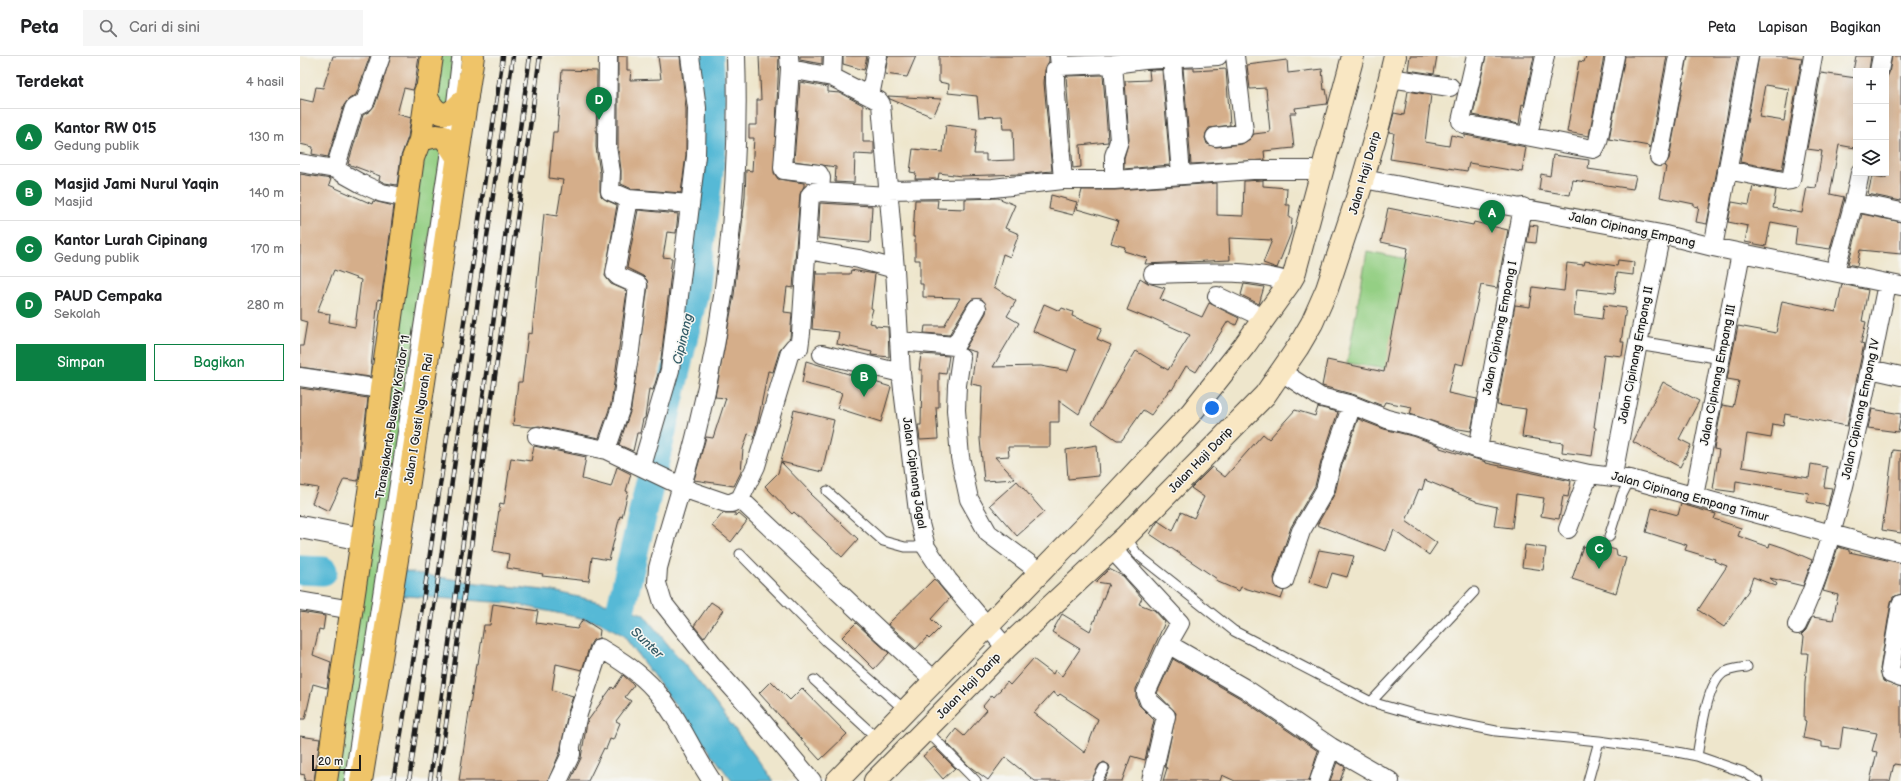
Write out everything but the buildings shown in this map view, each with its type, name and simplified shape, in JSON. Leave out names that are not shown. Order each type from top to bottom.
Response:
[{"type":"main road","points":[[326,781],[373,465],[381,389],[413,158],[420,140],[425,92],[432,56]]},
{"type":"main road","name":"Jalan I Gusti Ngurah Rai","points":[[362,781],[380,625],[452,149],[467,97],[473,56]]},
{"type":"main road","points":[[837,781],[1191,414],[1290,282],[1294,275],[1353,56]]},
{"type":"main road","name":"Jalan Haji Darip","points":[[875,781],[1006,648],[1120,542],[1265,394],[1308,329],[1327,289],[1347,234],[1395,56]]},
{"type":"main road","points":[[425,92],[428,101],[437,111],[444,113],[450,112],[467,97]]},
{"type":"main road","points":[[420,140],[436,136],[444,137],[452,149]]},
{"type":"main road","points":[[951,662],[972,684]]},
{"type":"street","points":[[335,169],[354,108],[365,102],[381,56]]},
{"type":"street","points":[[608,56],[607,147],[612,172],[610,191],[629,199],[690,204]]},
{"type":"street","points":[[645,468],[670,370],[696,156],[697,108],[690,56]]},
{"type":"street","points":[[736,56],[738,117],[734,203],[723,297],[696,434],[676,483],[658,568],[657,583],[663,603],[711,664],[756,714],[812,781]]},
{"type":"street","points":[[832,77],[833,56]]},
{"type":"street","points":[[870,96],[878,56]]},
{"type":"street","points":[[1063,180],[1055,83],[1055,70],[1059,61],[1113,64],[1144,60],[1218,56]]},
{"type":"street","points":[[1215,137],[1240,134],[1244,131],[1236,56]]},
{"type":"street","points":[[1476,56],[1461,121],[1467,125],[1528,135],[1589,148],[1595,148],[1615,56]]},
{"type":"street","points":[[1528,135],[1545,56]]},
{"type":"street","points":[[1659,157],[1678,56]]},
{"type":"street","points":[[1713,247],[1748,56]]},
{"type":"street","points":[[1727,170],[1783,181],[1791,180],[1813,56]]},
{"type":"street","points":[[1880,68],[1882,56]]},
{"type":"street","points":[[1175,58],[1181,175]]},
{"type":"street","points":[[790,62],[782,168],[784,170],[819,174],[821,178],[819,192]]},
{"type":"street","name":"Jalan Cipinang Jagal","points":[[790,62],[832,77],[879,101],[882,108],[895,269],[901,373],[919,520],[926,547],[948,580],[1006,648]]},
{"type":"street","points":[[1113,64],[1119,141],[1114,156],[1114,180]]},
{"type":"street","points":[[1390,78],[1450,87]]},
{"type":"street","points":[[300,163],[335,169],[382,193],[408,198]]},
{"type":"street","points":[[537,436],[606,450],[676,483],[726,503],[731,503],[740,499],[756,466],[790,352],[794,347],[799,348],[803,316],[810,195],[813,192],[888,193],[993,188],[1063,180],[1114,180],[1254,170],[1322,170]]},
{"type":"street","points":[[1835,271],[1854,202],[1859,176]]},
{"type":"street","name":"Jalan Cipinang Empang","points":[[1363,179],[1523,207],[1661,234],[1713,247],[1835,271],[1894,285]]},
{"type":"street","points":[[606,450],[621,407],[638,285],[618,276],[615,273],[629,199]]},
{"type":"street","points":[[1854,202],[1901,212]]},
{"type":"street","name":"Jalan Cipinang Empang I","points":[[1478,449],[1523,207]]},
{"type":"street","name":"Jalan Cipinang Empang II","points":[[1622,477],[1638,343],[1661,234]]},
{"type":"street","points":[[807,250],[859,259],[895,269]]},
{"type":"street","name":"Jalan Cipinang Empang III","points":[[1694,496],[1741,253]]},
{"type":"street","points":[[1153,274],[1245,272],[1274,277],[1290,282]]},
{"type":"street","name":"Jalan Cipinang Empang IV","points":[[1796,625],[1811,597],[1832,534],[1851,457],[1870,369],[1894,285]]},
{"type":"street","points":[[1217,296],[1264,318]]},
{"type":"street","points":[[899,341],[955,346],[977,308]]},
{"type":"street","points":[[1638,343],[1722,357]]},
{"type":"street","points":[[822,354],[901,373]]},
{"type":"street","points":[[961,358],[957,386],[956,410],[960,457],[969,498],[988,534],[1040,572]]},
{"type":"street","points":[[1870,369],[1901,376]]},
{"type":"street","name":"Jalan Cipinang Empang Timur","points":[[1280,371],[1312,394],[1352,405],[1368,412],[1419,427],[1478,449],[1589,474],[1622,477],[1901,553]]},
{"type":"street","points":[[300,377],[381,389]]},
{"type":"street","points":[[1284,581],[1301,531],[1325,490],[1331,465],[1352,405]]},
{"type":"street","points":[[1568,529],[1589,474]]},
{"type":"street","points":[[740,499],[934,680]]},
{"type":"street","points":[[300,527],[362,539]]},
{"type":"street","points":[[1120,542],[1121,559],[1180,622],[1168,644],[1146,693],[1149,701],[1166,716],[1151,781]]},
{"type":"street","points":[[300,601],[352,610]]},
{"type":"street","points":[[1901,604],[1890,670],[1891,674],[1901,678]]},
{"type":"street","points":[[1168,644],[1246,689],[1331,747],[1390,781]]},
{"type":"street","points":[[558,781],[571,754],[571,746],[578,714],[600,648],[632,668],[656,691],[680,726],[712,781]]},
{"type":"street","points":[[1319,781],[1331,747]]},
{"type":"lane","points":[[452,149],[450,112],[457,56]]},
{"type":"lane","points":[[1609,537],[1622,495],[1622,477]]},
{"type":"lane","points":[[827,491],[883,541],[905,547],[926,547]]},
{"type":"lane","points":[[1120,542],[1234,631],[1370,702],[1417,716],[1496,731],[1599,741],[1697,756],[1743,772],[1758,781]]},
{"type":"lane","points":[[740,554],[826,641],[906,710]]},
{"type":"lane","points":[[1370,702],[1474,592]]},
{"type":"lane","points":[[349,781],[380,625]]},
{"type":"lane","points":[[1697,756],[1711,692],[1716,680],[1724,672],[1747,667]]},
{"type":"lane","points":[[814,680],[878,739]]},
{"type":"lane","points":[[926,730],[976,781]]},
{"type":"lane","points":[[1588,781],[1599,741]]},
{"type":"lane","points":[[1097,781],[1104,768]]},
{"type":"green space","points":[[432,56],[457,56],[450,112],[437,111]]},
{"type":"green space","points":[[444,137],[349,781],[326,781],[413,158]]},
{"type":"green space","points":[[1367,252],[1407,260],[1386,369],[1347,363]]},
{"type":"water","points":[[394,570],[477,583],[553,591],[617,606],[643,614],[706,691],[774,781],[732,781],[623,635],[599,622],[510,603],[391,595]]},
{"type":"waterway","name":"Cipinang","points":[[619,616],[694,293],[714,131],[709,56]]},
{"type":"waterway","name":"Sunter","points":[[300,570],[323,571]]},
{"type":"railway","points":[[393,781],[422,608],[503,56]]},
{"type":"railway","points":[[409,781],[513,56]]},
{"type":"railway","points":[[430,781],[530,56]]},
{"type":"railway","points":[[438,781],[540,56]]},
{"type":"place","name":"PAUD Cempaka","points":[[599,120]]},
{"type":"place","name":"Kantor RW 015","points":[[1492,233]]},
{"type":"place","name":"Masjid Jami Nurul Yaqin","points":[[864,397]]},
{"type":"place","name":"Kantor Lurah Cipinang","points":[[1599,569]]}]
